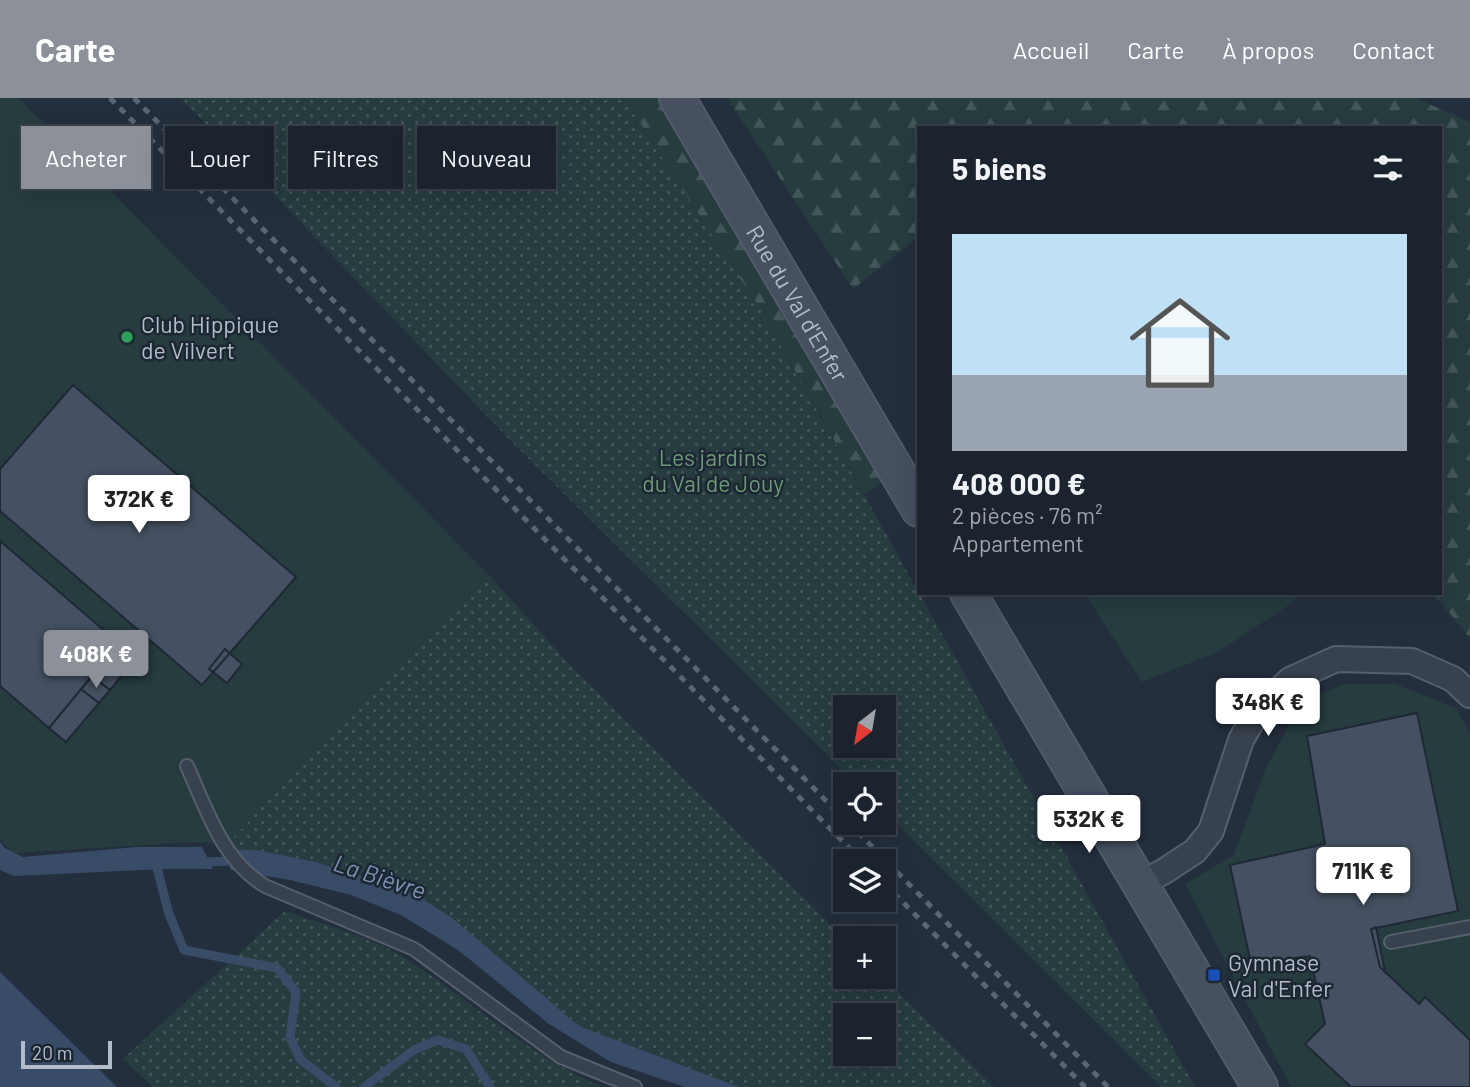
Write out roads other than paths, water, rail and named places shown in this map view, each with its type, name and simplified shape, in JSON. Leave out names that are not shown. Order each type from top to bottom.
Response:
[{"type":"street","name":"Rue du Val d'Enfer","points":[[677,98],[917,506]]},
{"type":"street","points":[[969,595],[1260,1087]]},
{"type":"street","points":[[1139,884],[1163,872],[1195,850],[1212,831],[1241,740],[1258,710],[1290,680],[1336,659],[1412,661],[1453,679],[1470,695]]},
{"type":"lane","points":[[187,766],[223,846],[251,878],[264,886],[414,949],[561,1057],[635,1087]]},
{"type":"lane","points":[[1391,942],[1470,928]]},
{"type":"water","points":[[0,842],[5,848],[23,857],[137,847],[202,847],[213,869],[14,876],[0,870]]},
{"type":"water","points":[[222,849],[257,850],[316,862],[412,892],[451,917],[579,1026],[739,1087],[685,1087],[611,1062],[549,1024],[458,950],[401,915],[351,895],[290,880],[231,870]]},
{"type":"water","points":[[0,972],[117,1087],[0,1087]]},
{"type":"waterway","name":"La Bièvre","points":[[198,862],[237,861]]},
{"type":"waterway","points":[[156,864],[169,914],[184,950],[277,968],[296,992],[290,1037],[300,1059],[336,1087]]},
{"type":"waterway","points":[[364,1087],[414,1050],[438,1040],[466,1049],[490,1087]]},
{"type":"railway","points":[[110,98],[850,849]]},
{"type":"railway","points":[[134,98],[833,808]]},
{"type":"railway","points":[[861,835],[1108,1087]]},
{"type":"railway","points":[[896,895],[1085,1087]]},
{"type":"place","name":"Club Hippique de Vilvert","points":[[127,337]]},
{"type":"place","name":"Gymnase Val d'Enfer","points":[[1214,975]]},
{"type":"park label","name":"Les jardins du Val de Jouy","points":[[713,470]]}]
